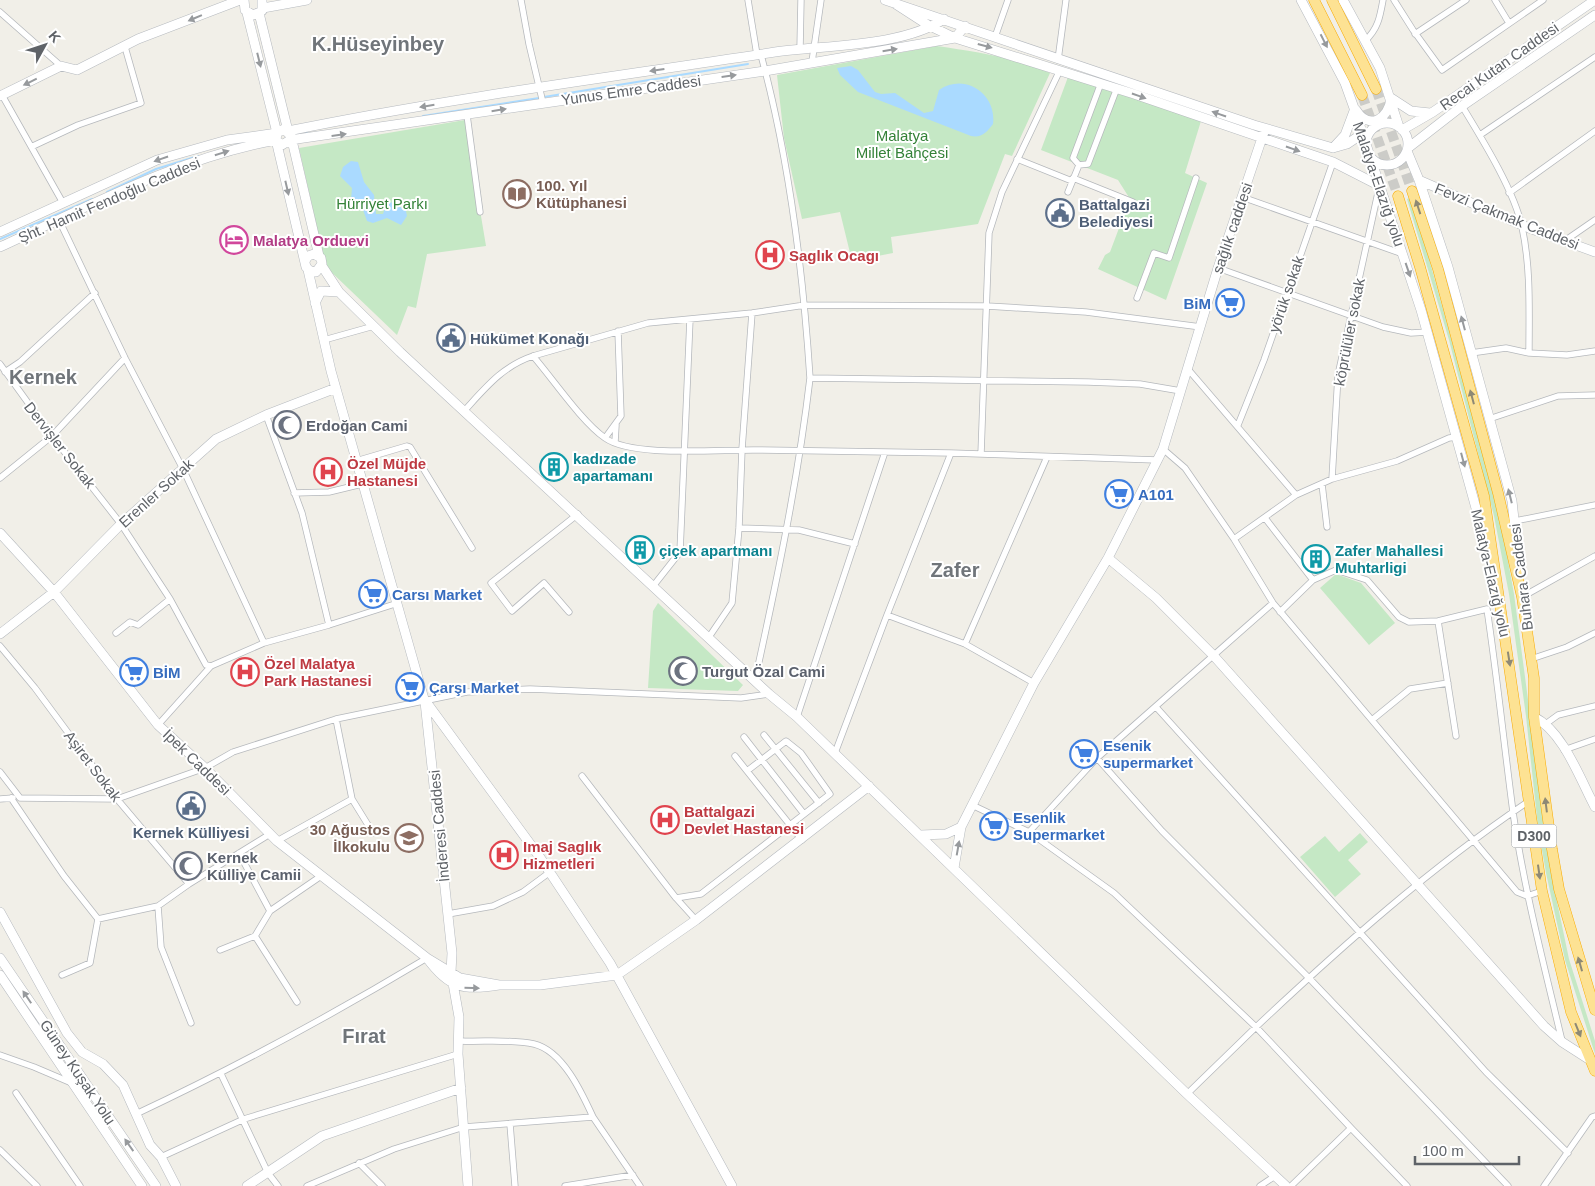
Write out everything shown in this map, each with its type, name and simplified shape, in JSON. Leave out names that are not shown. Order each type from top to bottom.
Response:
[{"type":"highway","points":[[1314,0],[1362,95]]},
{"type":"highway","points":[[1332,0],[1376,89]]},
{"type":"highway","points":[[1412,191],[1438,269],[1500,500],[1522,597]]},
{"type":"highway","points":[[1398,196],[1420,267],[1484,496],[1499,594]]},
{"type":"highway","name":"Malatya-Elazığ yolu","points":[[1499,594],[1542,891],[1571,1012],[1595,1071]]},
{"type":"highway","name":"Buhara Caddesi","points":[[1522,597],[1531,659],[1534,717],[1559,889],[1595,1010]]},
{"type":"main road","points":[[244,0],[243,8],[247,13],[336,388],[424,699],[550,872],[617,975],[732,1186]]},
{"type":"main road","points":[[247,13],[253,15],[262,7],[307,0]]},
{"type":"main road","name":"Malatya-Elazığ yolu","points":[[1302,0],[1345,83],[1403,254],[1428,332],[1499,594]]},
{"type":"main road","points":[[1343,0],[1380,68],[1401,128],[1408,140],[1407,150],[1397,163],[1386,165],[1374,161],[1367,151],[1367,139],[1376,126],[1388,123],[1401,128]]},
{"type":"main road","name":"Recai Kutan Caddesi","points":[[1401,128],[1431,114],[1595,0]]},
{"type":"main road","points":[[1,95],[61,66],[77,70],[138,39],[234,1]]},
{"type":"main road","points":[[890,2],[1265,129],[1332,148],[1347,144],[1362,134]]},
{"type":"main road","points":[[890,2],[956,38],[1118,88],[1333,162],[1380,186]]},
{"type":"main road","points":[[262,7],[289,136],[319,256],[322,266],[339,292],[921,834],[1187,1094],[1286,1186]]},
{"type":"main road","name":"Recai Kutan Caddesi","points":[[1407,150],[1462,106],[1595,15]]},
{"type":"main road","name":"Yunus Emre Caddesi","points":[[289,136],[352,118],[759,55],[898,37],[933,27],[944,19]]},
{"type":"main road","points":[[956,38],[965,26]]},
{"type":"main road","name":"Yunus Emre Caddesi","points":[[289,136],[466,115],[766,71],[956,38]]},
{"type":"main road","points":[[1390,94],[1411,111],[1431,114]]},
{"type":"main road","points":[[1354,108],[1360,117],[1366,120],[1380,119],[1390,109],[1390,94]]},
{"type":"main road","points":[[1332,148],[1345,135],[1354,108]]},
{"type":"main road","points":[[276,136],[281,129],[289,136]]},
{"type":"main road","name":"sağlık caddesi","points":[[954,868],[962,827],[1034,683],[1108,558],[1163,449],[1218,268],[1265,129]]},
{"type":"main road","points":[[276,136],[282,145],[289,136]]},
{"type":"main road","name":"Şht. Hamit Fendoğlu Caddesi","points":[[0,232],[157,160],[227,140],[276,136]]},
{"type":"main road","name":"Şht. Hamit Fendoğlu Caddesi","points":[[0,247],[183,165],[276,136]]},
{"type":"main road","name":"Buhara Caddesi","points":[[1407,150],[1448,267],[1490,419],[1515,521],[1522,597]]},
{"type":"main road","name":"Fevzi Çakmak Caddesi","points":[[1419,180],[1522,225],[1595,252]]},
{"type":"main road","points":[[306,265],[311,255],[319,256]]},
{"type":"main road","points":[[306,265],[316,272],[322,266]]},
{"type":"main road","points":[[315,303],[321,291],[339,292]]},
{"type":"main road","name":"Erenler Sokak","points":[[0,634],[54,592],[121,524],[216,439],[266,415],[336,388]]},
{"type":"main road","name":"İpek Caddesi","points":[[0,533],[54,592],[158,725],[205,768],[277,841],[426,958]]},
{"type":"main road","points":[[1108,558],[1156,598],[1213,655],[1544,1026],[1562,1042],[1590,1060]]},
{"type":"main road","name":"İnderesi Caddesi","points":[[424,699],[452,953],[450,972]]},
{"type":"main road","points":[[1534,717],[1547,723],[1594,802]]},
{"type":"main road","points":[[426,958],[435,970],[453,984],[474,989],[499,985],[540,985],[617,975],[696,920],[802,840],[869,786]]},
{"type":"main road","points":[[921,834],[946,834],[962,827]]},
{"type":"main road","points":[[0,912],[67,1032],[82,1052],[103,1064],[123,1085],[150,1145],[160,1157],[176,1186]]},
{"type":"main road","name":"Güney Kuşak Yolu","points":[[0,958],[156,1186]]},
{"type":"main road","points":[[426,958],[460,978],[499,985]]},
{"type":"main road","points":[[450,972],[459,1017],[460,1041],[458,1054],[468,1186]]},
{"type":"main road","name":"Güney Kuşak Yolu","points":[[0,975],[142,1186]]},
{"type":"main road","points":[[247,1186],[322,1136],[461,1088]]},
{"type":"street","points":[[521,0],[543,103]]},
{"type":"street","points":[[748,0],[759,55],[766,71],[786,174],[805,305],[810,378],[801,450],[787,530],[755,680]]},
{"type":"street","points":[[800,49],[801,0]]},
{"type":"street","points":[[812,62],[821,0]]},
{"type":"street","points":[[1058,60],[1066,0]]},
{"type":"street","points":[[1365,41],[1374,33],[1383,0]]},
{"type":"street","points":[[1394,0],[1415,34],[1442,70],[1543,0]]},
{"type":"street","points":[[1415,34],[1466,0]]},
{"type":"street","points":[[1495,0],[1509,23]]},
{"type":"street","points":[[995,37],[1009,1]]},
{"type":"street","points":[[0,12],[61,66]]},
{"type":"street","points":[[33,146],[78,125],[141,103],[125,47]]},
{"type":"street","points":[[1480,135],[1595,56]]},
{"type":"street","points":[[981,454],[989,233],[1002,192],[1060,70]]},
{"type":"street","points":[[1079,165],[1073,158],[1101,83]]},
{"type":"street","points":[[1079,165],[1088,164],[1118,88]]},
{"type":"street","points":[[1,95],[33,146],[64,203]]},
{"type":"street","points":[[1462,106],[1480,135],[1509,192],[1522,225],[1530,305],[1529,353]]},
{"type":"street","points":[[466,115],[480,212]]},
{"type":"street","points":[[1509,192],[1595,131]]},
{"type":"street","points":[[1017,159],[1133,202]]},
{"type":"street","name":"yörük sokak","points":[[1238,425],[1264,360],[1333,162]]},
{"type":"street","points":[[1068,192],[1079,165]]},
{"type":"street","points":[[1137,298],[1154,253],[1169,258],[1196,178]]},
{"type":"street","name":"köprülüler sokak","points":[[1332,479],[1338,376],[1380,186]]},
{"type":"street","points":[[1242,197],[1403,254]]},
{"type":"street","points":[[59,220],[125,358],[183,469],[264,643]]},
{"type":"street","points":[[1566,240],[1595,220]]},
{"type":"street","points":[[1218,268],[1351,317],[1411,333],[1428,332]]},
{"type":"street","points":[[5,372],[20,362],[95,294]]},
{"type":"street","points":[[465,410],[493,380],[515,362],[533,356],[648,323],[752,313],[805,305],[987,306],[1086,312],[1201,327]]},
{"type":"street","points":[[709,637],[732,603],[739,528],[742,450],[752,313]]},
{"type":"street","points":[[654,585],[680,552],[690,319]]},
{"type":"street","points":[[324,340],[374,326]]},
{"type":"street","points":[[605,438],[621,416],[618,331]]},
{"type":"street","points":[[1471,353],[1506,348],[1529,353],[1567,355],[1595,351]]},
{"type":"street","points":[[533,356],[586,419],[605,438],[623,446],[685,451],[801,450],[1157,460]]},
{"type":"street","points":[[0,478],[52,436],[125,358]]},
{"type":"street","name":"Dervişler Sokak","points":[[0,364],[52,436],[121,524],[170,598],[187,634],[206,665],[211,666]]},
{"type":"street","points":[[1187,368],[1238,425],[1296,495]]},
{"type":"street","points":[[810,378],[1140,384],[1181,391]]},
{"type":"street","points":[[1490,419],[1558,396],[1595,395]]},
{"type":"street","points":[[266,415],[302,513],[329,625]]},
{"type":"street","points":[[614,442],[616,422]]},
{"type":"street","points":[[1234,539],[1296,495],[1332,479],[1398,461],[1449,438],[1457,437]]},
{"type":"street","points":[[356,461],[407,446],[410,447],[472,548]]},
{"type":"street","points":[[1163,449],[1185,468],[1234,539],[1280,612],[1517,892],[1528,896],[1542,891]]},
{"type":"street","points":[[797,717],[885,452]]},
{"type":"street","points":[[835,753],[951,453]]},
{"type":"street","points":[[965,644],[1047,457]]},
{"type":"street","points":[[294,493],[328,492],[362,484]]},
{"type":"street","points":[[1322,484],[1327,527]]},
{"type":"street","points":[[1515,521],[1595,505]]},
{"type":"street","points":[[569,612],[544,583],[512,611],[491,583],[578,514]]},
{"type":"street","points":[[1265,518],[1313,580]]},
{"type":"street","points":[[739,528],[799,530],[855,544]]},
{"type":"street","points":[[1522,597],[1595,556]]},
{"type":"street","points":[[1280,612],[1313,580],[1336,570],[1367,580],[1398,617],[1409,622],[1438,620],[1487,609],[1504,724],[1513,812],[1528,896],[1562,1042]]},
{"type":"street","points":[[116,633],[130,622],[138,625],[170,598]]},
{"type":"street","points":[[158,725],[211,666],[264,643],[398,603]]},
{"type":"street","points":[[1029,832],[1097,758],[1273,603]]},
{"type":"street","points":[[887,615],[965,644],[1034,683]]},
{"type":"street","points":[[1438,620],[1456,736]]},
{"type":"street","points":[[1531,659],[1567,648],[1594,634],[1595,642]]},
{"type":"street","name":"Aşiret Sokak","points":[[0,646],[35,688],[116,799],[189,884]]},
{"type":"street","points":[[1372,720],[1410,689],[1448,683]]},
{"type":"street","points":[[0,799],[116,799],[205,768],[233,752],[336,719],[424,699],[467,692],[530,689],[741,698],[769,694]]},
{"type":"street","points":[[1547,723],[1558,715],[1595,706]]},
{"type":"street","points":[[1156,707],[1361,931],[1486,1072],[1568,1153]]},
{"type":"street","points":[[336,719],[352,799],[373,833]]},
{"type":"street","points":[[764,735],[819,803]]},
{"type":"street","points":[[744,737],[804,814]]},
{"type":"street","points":[[1564,750],[1595,739]]},
{"type":"street","points":[[676,898],[701,894],[830,794],[802,753],[786,741],[747,770]]},
{"type":"street","points":[[735,756],[802,840]]},
{"type":"street","points":[[1097,758],[1162,831],[1309,978],[1508,1186]]},
{"type":"street","points":[[0,772],[20,798]]},
{"type":"street","points":[[582,776],[676,898],[696,920]]},
{"type":"street","points":[[11,798],[58,869],[98,919],[90,963],[62,975]]},
{"type":"street","points":[[277,841],[352,799]]},
{"type":"street","points":[[1187,1094],[1309,978],[1417,883],[1529,801]]},
{"type":"street","points":[[974,806],[1029,832],[1114,893],[1256,1027],[1407,1186]]},
{"type":"street","points":[[98,919],[158,906],[189,884],[270,834]]},
{"type":"street","points":[[239,853],[270,911]]},
{"type":"street","points":[[448,914],[493,906],[523,892],[550,872]]},
{"type":"street","points":[[220,950],[255,936],[270,911],[321,876]]},
{"type":"street","points":[[158,906],[161,947],[191,1022]]},
{"type":"street","points":[[255,936],[297,1002]]},
{"type":"street","points":[[136,1114],[221,1074],[340,1010],[426,958]]},
{"type":"street","points":[[460,1041],[535,1044],[555,1055],[581,1089],[593,1118],[640,1186]]},
{"type":"street","points":[[160,1157],[244,1119],[458,1054]]},
{"type":"street","points":[[0,1055],[74,1084],[87,1084]]},
{"type":"street","points":[[221,1074],[268,1173],[278,1186]]},
{"type":"street","points":[[16,1093],[80,1186]]},
{"type":"street","points":[[1544,1186],[1592,1117],[1595,1116]]},
{"type":"street","points":[[312,1185],[394,1149],[464,1127],[593,1118]]},
{"type":"street","points":[[510,1124],[515,1186]]},
{"type":"street","points":[[1291,1186],[1351,1128]]},
{"type":"street","points":[[0,1150],[37,1186]]},
{"type":"street","points":[[359,1163],[382,1186]]},
{"type":"street","points":[[565,1186],[633,1175]]},
{"type":"street","points":[[1260,1186],[1275,1176]]},
{"type":"green space","name":"Malatya Millet Bahçesi","points":[[937,46],[1009,59],[1050,73],[1012,156],[1005,154],[978,224],[891,237],[893,253],[852,261],[840,212],[802,219],[784,138],[777,75]]},
{"type":"green space","points":[[1068,77],[1201,121],[1185,173],[1207,183],[1166,300],[1098,269],[1105,255],[1110,252],[1130,199],[1118,180],[1041,150]]},
{"type":"green space","name":"Hürriyet Parkı","points":[[465,120],[486,246],[427,254],[416,308],[408,306],[397,335],[326,267],[299,148]]},
{"type":"green space","points":[[1412,197],[1500,516],[1514,594],[1551,873],[1569,959],[1595,1041],[1595,1054],[1565,960],[1546,873],[1538,827],[1526,716],[1509,594],[1494,516],[1449,340],[1407,199]]},
{"type":"green space","points":[[1336,574],[1361,583],[1395,623],[1369,645],[1320,588]]},
{"type":"green space","points":[[658,603],[743,685],[738,691],[648,688],[653,611]]},
{"type":"green space","points":[[1360,833],[1368,842],[1348,860],[1361,874],[1335,897],[1300,857],[1325,836],[1339,852]]},
{"type":"water","points":[[851,66],[858,70],[875,92],[881,94],[895,93],[924,113],[933,111],[939,90],[949,85],[969,85],[985,95],[993,113],[993,124],[984,134],[971,136],[858,92],[840,75],[837,68]]},
{"type":"water","points":[[351,161],[358,162],[364,182],[374,195],[376,214],[383,214],[387,202],[395,203],[406,211],[407,216],[401,225],[387,218],[373,223],[367,221],[363,210],[351,200],[352,188],[340,176],[343,167]]},
{"type":"waterway","points":[[544,97],[748,64]]},
{"type":"waterway","points":[[423,116],[539,98]]},
{"type":"waterway","points":[[297,134],[307,133]]},
{"type":"waterway","points":[[107,192],[156,169],[198,156]]},
{"type":"waterway","points":[[0,239],[92,199]]},
{"type":"tunnel","points":[[1376,89],[1412,191]]},
{"type":"tunnel","points":[[1362,95],[1398,196]]},
{"type":"place","name":"100. Yıl Kütüphanesi","points":[[517,194]]},
{"type":"place","name":"Battalgazi Belediyesi","points":[[1060,213]]},
{"type":"place","name":"Malatya Orduevi","points":[[234,240]]},
{"type":"place","name":"Saglık Ocagı","points":[[770,255]]},
{"type":"place","name":"BiM","points":[[1230,303]]},
{"type":"place","name":"Hükümet Konağı","points":[[451,338]]},
{"type":"place","name":"Erdoğan Cami","points":[[287,425]]},
{"type":"place","name":"kadızade apartamanı","points":[[554,467]]},
{"type":"place","name":"Özel Müjde Hastanesi","points":[[328,472]]},
{"type":"place","name":"A101","points":[[1119,494]]},
{"type":"place","name":"çiçek apartmanı","points":[[640,550]]},
{"type":"place","name":"Zafer Mahallesi Muhtarligi","points":[[1316,559]]},
{"type":"place","name":"Carsı Market","points":[[373,594]]},
{"type":"place","name":"Turgut Özal Cami","points":[[683,671]]},
{"type":"place","name":"BİM","points":[[134,672]]},
{"type":"place","name":"Özel Malatya Park Hastanesi","points":[[245,672]]},
{"type":"place","name":"Çarşı Market","points":[[410,687]]},
{"type":"place","name":"Esenik supermarket","points":[[1084,754]]},
{"type":"place","name":"Kernek Külliyesi","points":[[191,806]]},
{"type":"place","name":"Battalgazi Devlet Hastanesi","points":[[665,820]]},
{"type":"place","name":"Esenlik Supermarket","points":[[994,826]]},
{"type":"place","name":"30 Ağustos İlkokulu","points":[[409,838]]},
{"type":"place","name":"Imaj Saglık Hizmetleri","points":[[504,855]]},
{"type":"place","name":"Kernek Külliye Camii","points":[[188,866]]},
{"type":"district","name":"K.Hüseyinbey","points":[[378,44]]},
{"type":"district","name":"Kernek","points":[[43,377]]},
{"type":"district","name":"Zafer","points":[[955,570]]},
{"type":"district","name":"Fırat","points":[[364,1036]]}]
